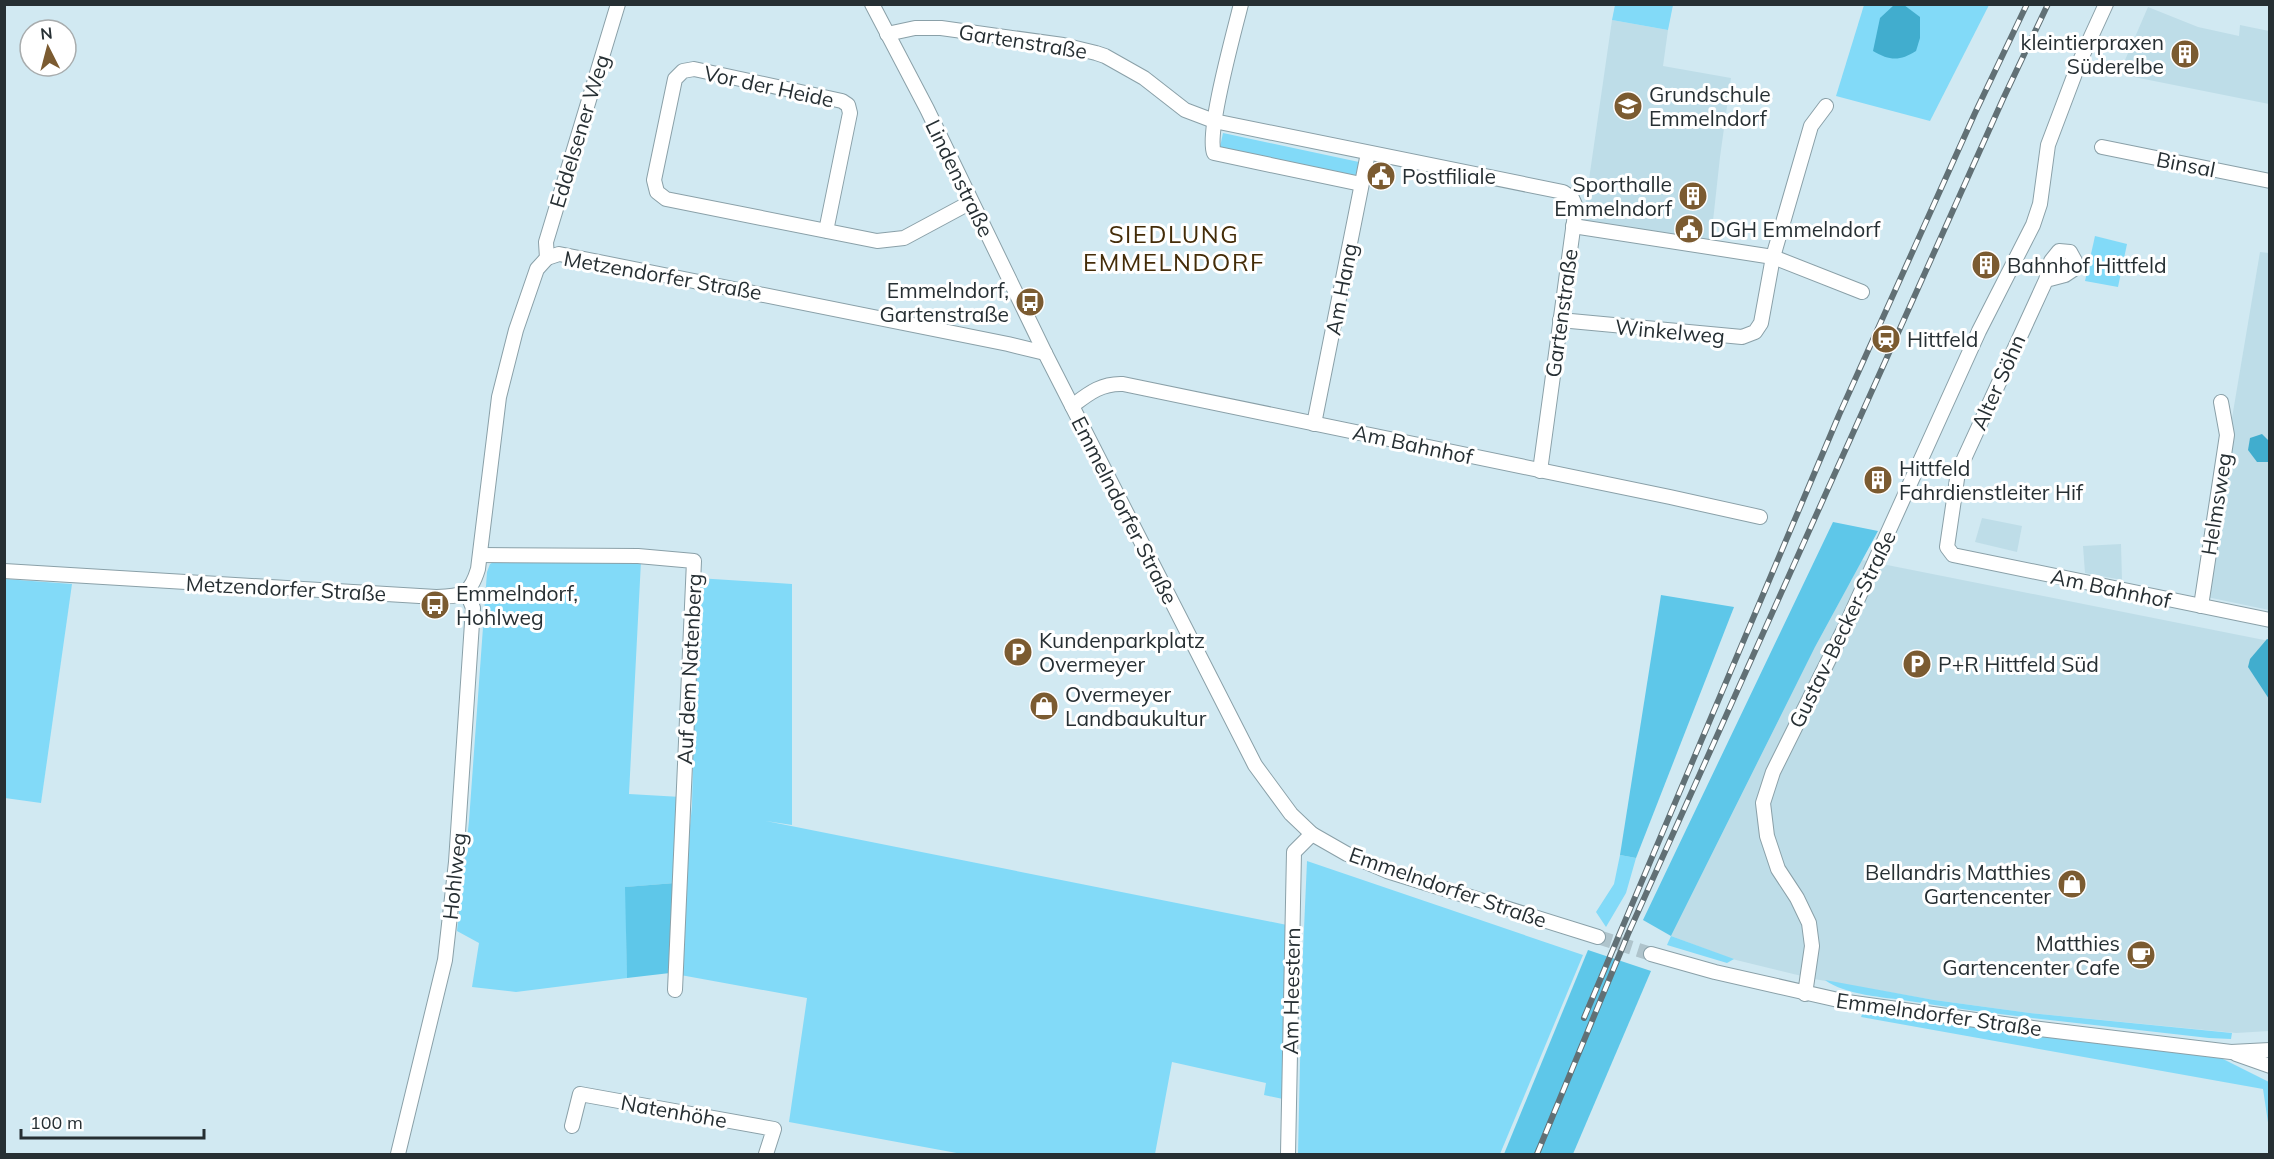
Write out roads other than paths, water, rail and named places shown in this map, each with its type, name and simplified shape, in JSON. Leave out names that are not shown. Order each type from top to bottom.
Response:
[{"type":"street","name":"Eddelsener Weg","points":[[547,258],[546,242],[618,4]]},
{"type":"street","name":"Lindenstraße","points":[[872,4],[927,109],[1045,353]]},
{"type":"street","points":[[1241,4],[1214,122],[1212,147],[1214,153],[1361,184]]},
{"type":"street","name":"Gustav-Becker-Straße","points":[[1805,994],[1812,946],[1809,923],[1797,898],[1778,869],[1767,836],[1763,803],[1773,772],[1847,623],[1979,332],[2033,225],[2040,204],[2048,145],[2079,63],[2106,4]]},
{"type":"street","name":"Gartenstraße","points":[[887,34],[915,28],[941,28],[1063,45],[1105,56],[1144,78],[1185,110],[1214,122],[1563,192],[1572,198],[1576,207],[1540,471]]},
{"type":"street","name":"Vor der Heide","points":[[826,231],[850,113],[848,105],[842,101],[694,69],[683,71],[675,79],[654,180],[657,192],[666,199],[826,231],[877,241],[904,238],[971,202]]},
{"type":"street","name":"Winkelweg","points":[[1560,320],[1742,337],[1755,332],[1761,323],[1773,257],[1811,126],[1826,106]]},
{"type":"street","name":"Binsal","points":[[2102,147],[2270,181]]},
{"type":"street","name":"Am Hang","points":[[1314,424],[1368,153]]},
{"type":"street","points":[[1573,226],[1773,257],[1862,292]]},
{"type":"street","name":"Metzendorfer Straße","points":[[4,571],[436,597],[467,593],[474,582],[480,555],[504,372],[537,269],[547,258],[559,254],[1045,353]]},
{"type":"street","name":"Alter Söhn","points":[[1953,555],[1947,547],[1958,472],[2046,280]]},
{"type":"street","name":"Emmelndorfer Straße","points":[[1045,353],[1255,765],[1291,814],[1312,834],[1347,854],[1387,871],[1598,937]]},
{"type":"street","name":"Am Bahnhof","points":[[1072,406],[1096,388],[1112,383],[1123,384],[1760,517]]},
{"type":"street","name":"Helmsweg","points":[[2201,606],[2227,435],[2221,402]]},
{"type":"street","name":"Auf dem Natenberg","points":[[480,555],[638,556],[694,561],[675,990]]},
{"type":"street","name":"Am Bahnhof","points":[[1953,555],[2270,620]]},
{"type":"street","name":"Hohlweg","points":[[398,1155],[445,960],[456,862],[473,608],[467,593]]},
{"type":"street","name":"Am Heestern","points":[[1288,1155],[1294,852],[1312,834]]},
{"type":"street","name":"Emmelndorfer Straße","points":[[1651,954],[1805,994],[1847,1002],[2040,1029],[2231,1052],[2270,1050]]},
{"type":"street","name":"Emmelndorfer Straße","points":[[2231,1052],[2270,1066]]},
{"type":"street","name":"Natenhöhe","points":[[572,1126],[580,1094],[774,1130],[766,1155]]},
{"type":"tunnel","points":[[1598,937],[1651,954]]},
{"type":"railway","points":[[1584,1018],[1839,415],[1975,113],[2027,4]]},
{"type":"railway","points":[[1537,1154],[1628,934],[2003,99],[2048,4]]},
{"type":"place","name":"kleintierpraxen Süderelbe","points":[[2185,54]]},
{"type":"place","name":"Grundschule Emmelndorf","points":[[1628,106]]},
{"type":"place","name":"Postfiliale","points":[[1381,176]]},
{"type":"place","name":"Sporthalle Emmelndorf","points":[[1693,196]]},
{"type":"place","name":"DGH Emmelndorf","points":[[1689,229]]},
{"type":"place","name":"Bahnhof Hittfeld","points":[[1986,265]]},
{"type":"place","name":"Emmelndorf, Gartenstraße","points":[[1030,302]]},
{"type":"place","name":"Hittfeld","points":[[1886,339]]},
{"type":"place","name":"Hittfeld Fahrdienstleiter Hif","points":[[1878,480]]},
{"type":"place","name":"Emmelndorf, Hohlweg","points":[[435,605]]},
{"type":"place","name":"Kundenparkplatz Overmeyer","points":[[1018,652]]},
{"type":"place","name":"P+R Hittfeld Süd","points":[[1917,664]]},
{"type":"place","name":"Overmeyer Landbaukultur","points":[[1044,706]]},
{"type":"place","name":"Bellandris Matthies Gartencenter","points":[[2072,884]]},
{"type":"place","name":"Matthies Gartencenter Cafe","points":[[2141,955]]},
{"type":"district","name":"SIEDLUNG EMMELNDORF","points":[[1174,248]]}]
